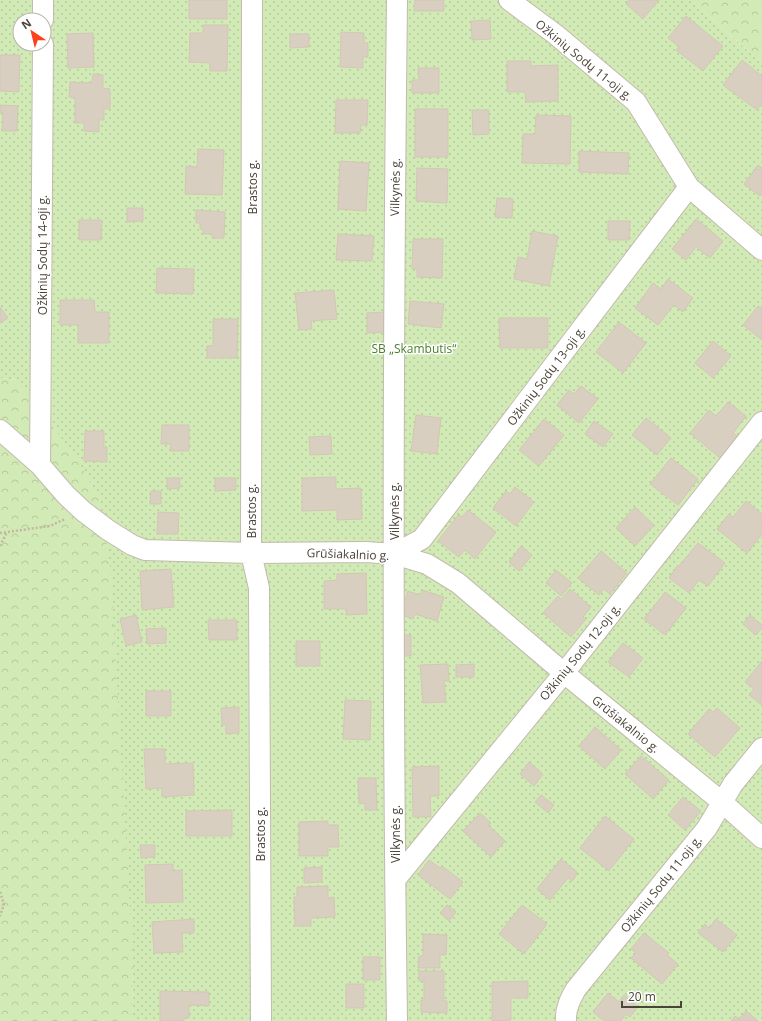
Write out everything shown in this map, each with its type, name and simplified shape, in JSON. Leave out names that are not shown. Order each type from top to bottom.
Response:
[{"type":"street","points":[[43,0],[43,12]]},
{"type":"street","name":"Brastos g.","points":[[252,0],[251,553],[259,588],[261,1021]]},
{"type":"street","name":"Vilkynės g.","points":[[397,0],[394,271],[395,880],[397,1021]]},
{"type":"street","name":"Ožkinių Sodų 11-oji g.","points":[[508,0],[554,34],[636,102],[689,187],[762,250]]},
{"type":"street","name":"Ožkinių Sodų 14-oji g.","points":[[40,465],[43,52]]},
{"type":"street","name":"Ožkinių Sodų 13-oji g.","points":[[394,554],[422,539],[689,187]]},
{"type":"street","name":"Ožkinių Sodų 12-oji g.","points":[[395,880],[564,673],[762,422]]},
{"type":"street","name":"Grūšiakalnio g.","points":[[0,430],[40,465],[66,496],[83,511],[108,530],[132,545],[145,550],[251,553],[366,552],[394,554],[427,564],[458,583],[564,673],[722,802],[762,838]]},
{"type":"street","name":"Ožkinių Sodų 11-oji g.","points":[[566,1021],[568,1002],[576,989],[707,828],[733,784],[762,748]]},
{"type":"path","points":[[0,533],[50,526],[83,511]]},
{"type":"path","points":[[0,546],[7,532]]},
{"type":"path","points":[[0,892],[4,904],[0,916]]},
{"type":"path","points":[[0,901],[4,904]]},
{"type":"green space","name":"SB „Skambutis“","points":[[0,0],[690,0],[762,63],[762,1021],[132,1021],[133,958],[18,380],[0,378]]},
{"type":"green space","points":[[690,0],[762,0],[762,63]]},
{"type":"green space","points":[[0,378],[18,380],[77,459],[99,497],[110,563],[133,958],[132,1021],[0,1021]]},
{"type":"building","points":[[189,0],[227,0],[227,19],[189,19]]},
{"type":"building","points":[[415,0],[444,0],[444,11],[414,11]]},
{"type":"building","points":[[629,0],[659,0],[643,19],[626,4]]},
{"type":"building","points":[[686,16],[723,46],[703,71],[676,50],[679,47],[668,38]]},
{"type":"building","points":[[490,20],[491,39],[472,40],[471,21]]},
{"type":"building","points":[[203,25],[228,25],[227,71],[210,71],[210,63],[189,62],[190,33],[203,33]]},
{"type":"building","points":[[341,32],[364,33],[364,43],[368,43],[368,57],[363,57],[363,68],[340,67]]},
{"type":"building","points":[[93,33],[94,67],[68,68],[67,34]]},
{"type":"building","points":[[290,34],[309,34],[309,47],[290,48]]},
{"type":"building","points":[[0,55],[20,55],[19,92],[0,91]]},
{"type":"building","points":[[742,60],[762,76],[762,103],[757,110],[723,85]]},
{"type":"building","points":[[507,61],[531,61],[531,66],[558,65],[558,101],[526,102],[525,92],[507,92]]},
{"type":"building","points":[[418,68],[439,68],[439,93],[412,93],[412,80],[419,80]]},
{"type":"building","points":[[93,74],[103,75],[103,88],[110,89],[110,109],[104,109],[104,120],[99,120],[99,132],[84,131],[84,123],[75,123],[75,98],[69,97],[70,82],[92,83]]},
{"type":"building","points":[[336,100],[368,100],[367,125],[361,125],[360,133],[335,133]]},
{"type":"building","points":[[0,105],[18,106],[17,131],[2,131],[3,113],[0,113]]},
{"type":"building","points":[[415,109],[448,109],[448,157],[415,157]]},
{"type":"building","points":[[472,110],[489,110],[489,134],[473,135]]},
{"type":"building","points":[[536,115],[571,116],[570,164],[522,163],[523,134],[535,134]]},
{"type":"building","points":[[198,149],[224,150],[222,195],[185,194],[186,166],[197,167]]},
{"type":"building","points":[[579,151],[629,153],[628,174],[579,172]]},
{"type":"building","points":[[340,161],[369,163],[366,211],[338,209]]},
{"type":"building","points":[[758,165],[762,168],[762,194],[760,196],[744,184]]},
{"type":"building","points":[[417,168],[448,169],[447,203],[416,201]]},
{"type":"building","points":[[497,198],[513,199],[512,218],[495,217]]},
{"type":"building","points":[[127,208],[143,208],[143,221],[127,222]]},
{"type":"building","points":[[196,210],[225,212],[224,238],[212,238],[212,234],[203,234],[203,229],[200,229],[200,223],[196,223]]},
{"type":"building","points":[[696,219],[723,241],[710,258],[696,247],[686,260],[672,249]]},
{"type":"building","points":[[79,220],[102,220],[101,240],[79,240]]},
{"type":"building","points":[[608,221],[630,221],[629,240],[608,240]]},
{"type":"building","points":[[532,231],[558,236],[549,286],[514,279],[518,257],[527,259]]},
{"type":"building","points":[[338,234],[374,236],[372,261],[336,260]]},
{"type":"building","points":[[413,239],[443,239],[442,278],[417,277],[417,269],[412,269]]},
{"type":"building","points":[[157,268],[194,269],[193,294],[156,293]]},
{"type":"building","points":[[668,279],[693,298],[683,312],[674,305],[658,325],[635,308],[653,283],[661,289]]},
{"type":"building","points":[[334,290],[337,319],[311,321],[312,329],[299,330],[295,293]]},
{"type":"building","points":[[60,300],[94,300],[95,312],[109,312],[109,343],[78,343],[78,325],[60,325]]},
{"type":"building","points":[[410,301],[444,304],[441,328],[408,324]]},
{"type":"building","points":[[758,306],[762,309],[762,340],[743,325]]},
{"type":"building","points":[[0,307],[8,318],[0,323]]},
{"type":"building","points":[[384,312],[384,332],[367,333],[367,313]]},
{"type":"building","points":[[499,318],[548,318],[548,348],[500,348]]},
{"type":"building","points":[[213,319],[238,319],[237,358],[207,358],[207,346],[213,346]]},
{"type":"building","points":[[619,322],[646,343],[623,373],[596,352]]},
{"type":"building","points":[[713,341],[731,356],[713,378],[695,363]]},
{"type":"building","points":[[581,386],[598,399],[579,423],[557,405],[569,390],[574,394]]},
{"type":"building","points":[[728,402],[746,416],[733,433],[737,436],[720,458],[690,433],[709,410],[716,416]]},
{"type":"building","points":[[416,415],[441,418],[437,454],[411,451]]},
{"type":"building","points":[[646,418],[671,438],[657,455],[632,435]]},
{"type":"building","points":[[544,419],[564,435],[539,466],[519,450]]},
{"type":"building","points":[[594,421],[613,434],[603,447],[585,434]]},
{"type":"building","points":[[162,425],[189,425],[189,451],[170,451],[171,444],[161,444]]},
{"type":"building","points":[[85,431],[104,431],[104,447],[107,447],[107,462],[84,461]]},
{"type":"building","points":[[331,436],[332,454],[310,455],[309,437]]},
{"type":"building","points":[[671,458],[698,479],[678,505],[650,484]]},
{"type":"building","points":[[336,477],[336,489],[361,488],[362,519],[337,520],[337,510],[302,511],[302,478]]},
{"type":"building","points":[[167,478],[180,478],[180,488],[167,489]]},
{"type":"building","points":[[215,478],[236,478],[236,490],[215,491]]},
{"type":"building","points":[[515,487],[534,502],[516,526],[493,508],[506,491],[510,494]]},
{"type":"building","points":[[151,491],[161,491],[161,504],[150,504]]},
{"type":"building","points":[[746,501],[762,514],[762,534],[747,553],[717,529],[729,514],[733,517]]},
{"type":"building","points":[[635,507],[654,525],[635,546],[616,528]]},
{"type":"building","points":[[468,510],[496,532],[475,559],[465,550],[459,557],[438,541],[459,514],[462,517]]},
{"type":"building","points":[[158,512],[179,513],[178,534],[157,534]]},
{"type":"building","points":[[698,543],[725,563],[708,586],[699,580],[689,593],[669,578],[678,565],[679,566]]},
{"type":"building","points":[[521,546],[532,555],[519,571],[509,562]]},
{"type":"building","points":[[601,551],[627,573],[610,594],[604,589],[599,595],[578,578]]},
{"type":"building","points":[[171,569],[174,607],[142,610],[140,571]]},
{"type":"building","points":[[556,570],[572,583],[561,596],[546,583]]},
{"type":"building","points":[[366,573],[367,614],[346,615],[346,609],[324,609],[324,581],[337,580],[337,574]]},
{"type":"building","points":[[570,589],[591,607],[583,617],[586,619],[571,637],[543,613],[558,596],[561,599]]},
{"type":"building","points":[[422,590],[444,597],[437,621],[415,614],[413,619],[400,614],[408,591],[420,595]]},
{"type":"building","points":[[665,592],[686,608],[665,635],[644,619]]},
{"type":"building","points":[[136,615],[142,642],[126,646],[120,619]]},
{"type":"building","points":[[750,615],[762,625],[762,628],[756,635],[743,624]]},
{"type":"building","points":[[208,620],[237,620],[237,640],[209,640]]},
{"type":"building","points":[[166,628],[166,643],[147,644],[146,629]]},
{"type":"building","points":[[398,635],[411,635],[411,656],[398,656]]},
{"type":"building","points":[[296,641],[320,641],[320,666],[296,666]]},
{"type":"building","points":[[623,643],[643,658],[629,677],[608,662]]},
{"type":"building","points":[[762,661],[762,705],[749,695],[754,689],[745,682]]},
{"type":"building","points":[[448,664],[449,681],[444,681],[446,702],[423,703],[420,665]]},
{"type":"building","points":[[474,664],[474,677],[456,677],[456,665]]},
{"type":"building","points":[[146,691],[171,691],[171,716],[146,716]]},
{"type":"building","points":[[345,700],[371,701],[370,740],[343,739]]},
{"type":"building","points":[[239,707],[239,733],[226,734],[226,725],[222,725],[221,708]]},
{"type":"building","points":[[717,708],[740,728],[715,757],[688,734],[709,709],[713,712]]},
{"type":"building","points":[[595,727],[621,750],[605,769],[579,746]]},
{"type":"building","points":[[144,749],[165,749],[165,764],[193,763],[194,795],[162,797],[162,788],[146,789]]},
{"type":"building","points":[[641,756],[669,780],[653,799],[625,774]]},
{"type":"building","points":[[529,762],[543,774],[534,786],[520,774]]},
{"type":"building","points":[[439,766],[439,796],[430,796],[431,817],[413,817],[412,767]]},
{"type":"building","points":[[358,778],[376,778],[377,810],[365,810],[365,803],[359,804]]},
{"type":"building","points":[[541,795],[554,805],[548,813],[535,802]]},
{"type":"building","points":[[683,797],[701,811],[685,830],[668,815]]},
{"type":"building","points":[[232,810],[232,836],[186,836],[186,811]]},
{"type":"building","points":[[480,813],[491,823],[488,825],[505,841],[491,857],[463,831]]},
{"type":"building","points":[[605,816],[634,839],[609,871],[580,848]]},
{"type":"building","points":[[328,821],[328,825],[338,825],[339,847],[328,847],[328,856],[299,856],[299,822]]},
{"type":"building","points":[[140,845],[155,845],[155,857],[141,858]]},
{"type":"building","points":[[561,859],[578,873],[572,881],[568,878],[550,900],[537,889]]},
{"type":"building","points":[[429,860],[440,868],[442,866],[463,882],[450,899],[418,875]]},
{"type":"building","points":[[173,864],[173,871],[182,870],[183,902],[146,903],[145,865]]},
{"type":"building","points":[[322,867],[322,882],[304,883],[304,868]]},
{"type":"building","points":[[328,886],[328,898],[334,897],[335,917],[311,918],[311,926],[295,926],[294,897],[297,897],[297,887]]},
{"type":"building","points":[[447,905],[456,912],[449,921],[440,913]]},
{"type":"building","points":[[522,905],[547,924],[524,954],[499,934]]},
{"type":"building","points":[[194,919],[194,933],[182,933],[183,952],[154,953],[152,922]]},
{"type":"building","points":[[716,919],[737,935],[723,952],[698,933],[705,924],[709,928]]},
{"type":"building","points":[[644,933],[669,953],[667,955],[678,964],[662,984],[631,958],[636,953],[631,949]]},
{"type":"building","points":[[423,934],[447,935],[446,955],[440,955],[440,968],[418,968],[419,956],[423,956]]},
{"type":"building","points":[[363,957],[380,957],[380,980],[363,980]]},
{"type":"building","points":[[419,971],[444,971],[444,1001],[447,1001],[447,1013],[421,1012],[421,1000],[424,1000],[424,981],[419,981]]},
{"type":"building","points":[[528,981],[528,998],[511,998],[511,1020],[492,1021],[492,982]]},
{"type":"building","points":[[346,984],[364,984],[364,1008],[346,1008]]},
{"type":"building","points":[[160,991],[209,992],[209,1006],[189,1005],[189,1018],[184,1018],[184,1021],[160,1021]]},
{"type":"building","points":[[608,993],[619,1002],[624,995],[638,1007],[630,1017],[626,1014],[621,1021],[604,1021],[593,1012]]},
{"type":"building","points":[[746,1011],[758,1021],[731,1021],[735,1016],[739,1019]]}]
